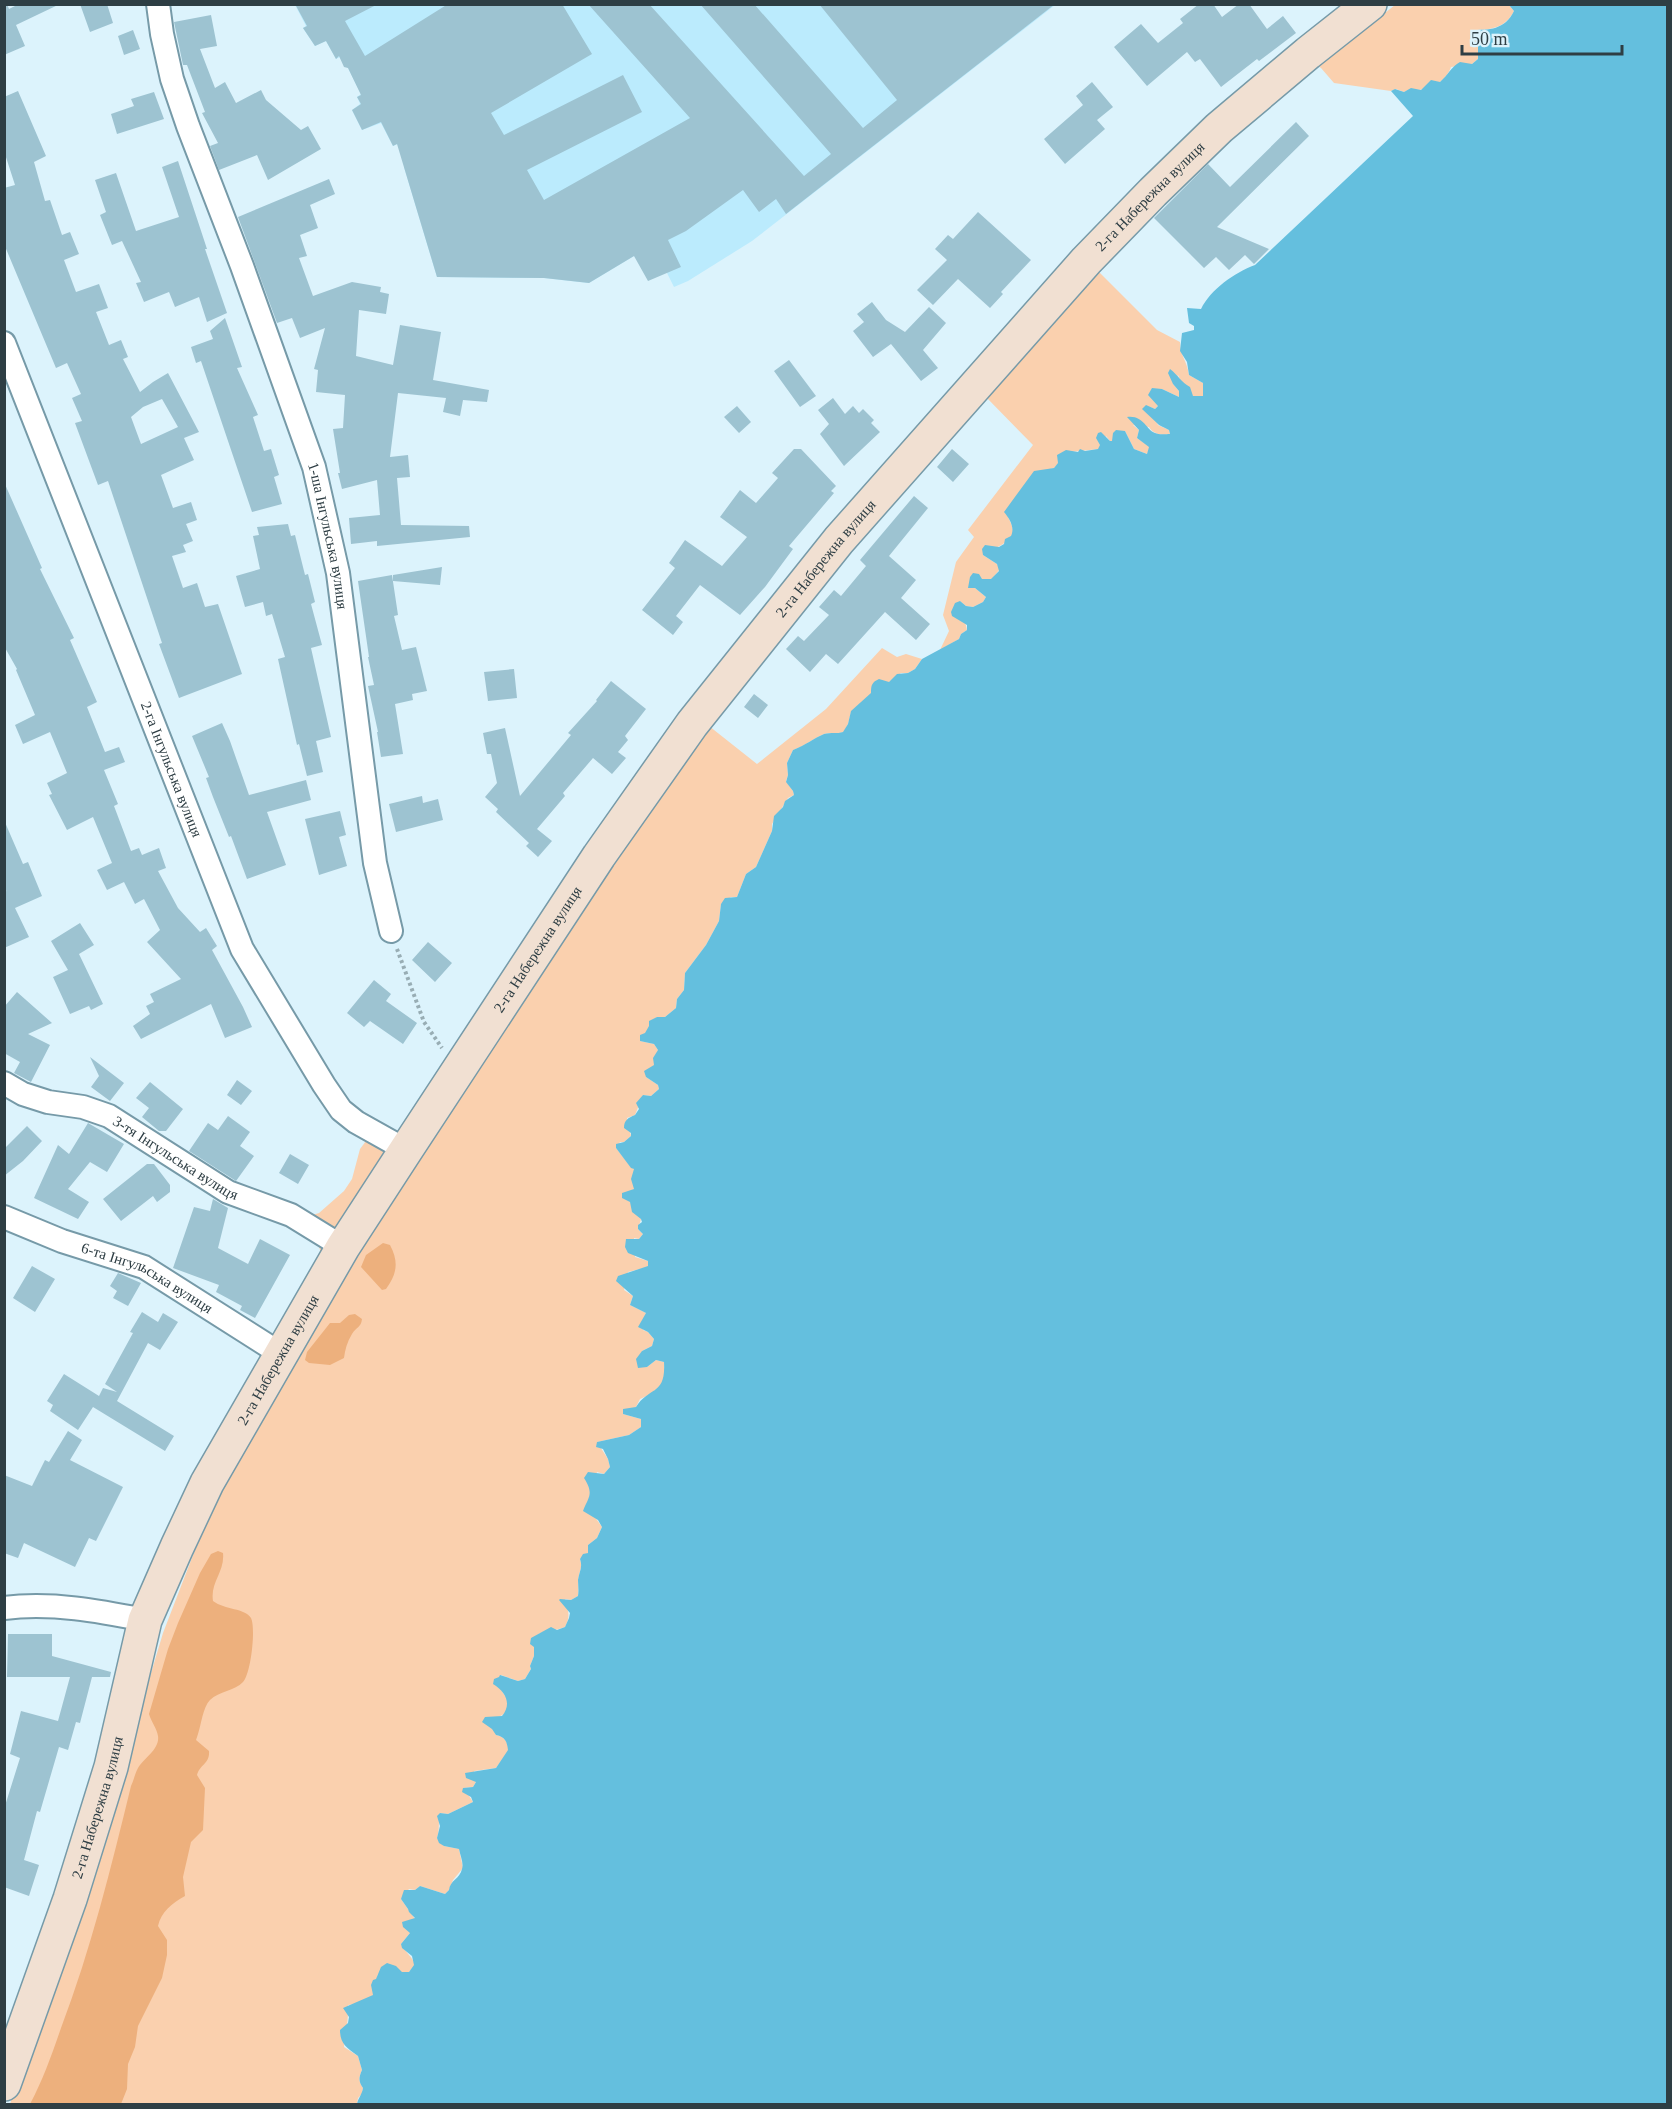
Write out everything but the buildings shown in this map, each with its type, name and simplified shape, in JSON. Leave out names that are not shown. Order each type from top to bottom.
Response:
[{"type":"main road","name":"2-га Набережна вулиця","points":[[4,2084],[70,1899],[108,1778],[145,1620],[207,1483],[343,1246],[599,856],[692,724],[839,540],[1086,261],[1219,128],[1370,4]]},
{"type":"street","name":"1-ша Інгульська вулиця","points":[[158,4],[172,79],[314,467],[338,573],[375,863],[391,931]]},
{"type":"street","name":"2-га Інгульська вулиця","points":[[4,343],[242,949],[341,1110],[356,1122],[406,1150]]},
{"type":"street","name":"3-тя Інгульська вулиця","points":[[4,1083],[23,1094],[48,1102],[83,1107],[109,1116],[228,1192],[291,1215],[343,1246]]},
{"type":"street","name":"6-та Інгульська вулиця","points":[[4,1217],[62,1241],[144,1267],[281,1354]]},
{"type":"street","points":[[4,1608],[36,1605],[96,1610],[145,1620]]},
{"type":"path","points":[[391,931],[424,1022],[458,1072]]},
{"type":"shaded area","points":[[295,5],[1055,5],[752,241],[688,281],[674,287],[667,273],[634,256],[589,283],[544,278],[437,277],[404,167],[404,141],[393,146],[381,123],[362,130],[352,110],[360,104],[357,97],[361,94],[348,68],[340,57],[336,59],[326,41],[315,46],[303,28],[306,26]]},
{"type":"shaded area","points":[[1395,5],[1509,5],[1514,11],[1501,25],[1490,29],[1471,30],[1478,45],[1478,59],[1472,64],[1451,67],[1444,78],[1433,86],[1404,92],[1396,89],[1391,91],[1334,83],[1318,66]]},
{"type":"shaded area","points":[[1098,271],[1157,330],[1180,342],[1189,375],[1203,383],[1203,396],[1193,396],[1178,375],[1173,384],[1179,391],[1179,397],[1162,389],[1159,405],[1155,409],[1150,407],[1158,425],[1169,430],[1170,434],[1158,434],[1149,427],[1133,425],[1139,430],[1137,438],[1150,447],[1147,454],[1134,449],[1125,431],[1113,441],[1106,436],[1099,449],[1070,452],[1054,468],[1043,471],[1008,517],[1012,526],[1012,535],[1001,545],[983,555],[997,564],[1000,569],[992,579],[982,579],[975,588],[986,597],[983,602],[973,607],[966,606],[960,601],[967,630],[961,634],[959,639],[940,650],[949,631],[943,615],[956,562],[974,537],[968,530],[1033,445],[985,396]]},
{"type":"shaded area","points":[[882,648],[897,657],[906,654],[922,659],[915,669],[908,673],[901,673],[889,682],[884,682],[851,712],[844,732],[824,734],[793,750],[787,763],[786,781],[794,795],[788,798],[772,824],[772,831],[756,867],[746,874],[737,897],[731,897],[721,904],[719,921],[706,945],[685,973],[684,990],[677,999],[676,1008],[665,1017],[657,1017],[640,1041],[654,1044],[658,1050],[655,1064],[646,1077],[658,1085],[659,1089],[651,1096],[643,1095],[635,1115],[627,1118],[631,1136],[624,1142],[620,1142],[616,1148],[634,1169],[634,1189],[629,1192],[630,1202],[641,1219],[638,1229],[643,1234],[639,1239],[634,1238],[635,1257],[648,1261],[648,1267],[628,1272],[624,1290],[633,1296],[630,1305],[646,1313],[643,1330],[654,1339],[652,1346],[642,1351],[647,1367],[656,1360],[664,1362],[665,1375],[662,1384],[651,1394],[640,1399],[636,1407],[623,1414],[641,1419],[641,1427],[629,1435],[597,1442],[608,1459],[610,1467],[604,1474],[597,1472],[587,1505],[602,1527],[597,1538],[588,1545],[588,1553],[580,1559],[578,1596],[571,1600],[565,1599],[568,1620],[565,1627],[536,1636],[531,1669],[525,1679],[518,1681],[501,1675],[501,1689],[507,1700],[507,1710],[503,1715],[489,1717],[496,1735],[505,1740],[509,1750],[496,1768],[474,1771],[476,1782],[473,1787],[464,1788],[473,1802],[448,1814],[440,1813],[437,1838],[444,1846],[459,1849],[463,1868],[445,1894],[420,1886],[415,1890],[409,1889],[401,1899],[415,1919],[411,1920],[410,1933],[401,1944],[415,1965],[409,1972],[378,1974],[374,1995],[356,2004],[348,2005],[344,2047],[358,2056],[362,2070],[360,2083],[363,2088],[357,2104],[10,2104],[123,1767],[163,1633],[195,1550],[223,1484],[353,1255],[609,863],[709,726],[757,764],[826,709]]},
{"type":"shaded area","points":[[378,1140],[388,1149],[322,1261],[319,1246],[312,1236],[289,1222],[319,1213],[344,1191],[352,1179],[360,1149],[366,1141]]},
{"type":"shaded area","points":[[383,1243],[390,1245],[395,1257],[396,1268],[390,1284],[382,1290],[361,1267],[366,1255]]},
{"type":"shaded area","points":[[355,1314],[362,1319],[349,1340],[344,1358],[330,1365],[309,1363],[305,1360],[307,1352],[330,1323],[340,1323],[349,1315]]},
{"type":"shaded area","points":[[218,1551],[223,1553],[223,1560],[214,1588],[213,1601],[244,1612],[251,1618],[253,1641],[250,1661],[243,1682],[210,1700],[202,1716],[196,1740],[209,1751],[208,1759],[197,1775],[205,1788],[203,1830],[191,1842],[183,1877],[185,1896],[168,1908],[158,1926],[167,1940],[167,1955],[162,1978],[138,2026],[135,2047],[128,2064],[127,2089],[121,2104],[30,2104],[47,2067],[82,1968],[131,1786],[138,1768],[157,1745],[157,1733],[149,1714],[168,1649],[200,1573],[211,1554]]},
{"type":"water","points":[[1509,5],[1667,5],[1667,2104],[357,2104],[363,2088],[360,2083],[362,2070],[358,2056],[347,2048],[341,2039],[340,2030],[348,2023],[349,2017],[343,2008],[373,1995],[371,1985],[373,1980],[376,1979],[381,1967],[387,1963],[396,1966],[402,1972],[409,1972],[414,1965],[412,1956],[402,1948],[401,1944],[410,1933],[403,1927],[402,1922],[415,1918],[401,1899],[404,1890],[415,1890],[420,1886],[445,1894],[461,1872],[463,1864],[459,1849],[439,1843],[437,1838],[440,1826],[437,1816],[440,1813],[448,1814],[473,1802],[471,1797],[462,1792],[463,1788],[473,1787],[476,1782],[466,1778],[465,1773],[496,1768],[508,1750],[505,1740],[482,1722],[485,1717],[502,1716],[507,1707],[504,1694],[493,1684],[494,1679],[500,1675],[518,1681],[525,1679],[531,1669],[534,1656],[534,1647],[530,1644],[531,1638],[551,1627],[557,1630],[565,1627],[570,1613],[559,1600],[571,1600],[578,1596],[580,1559],[583,1554],[588,1553],[588,1545],[597,1538],[602,1527],[598,1520],[583,1511],[590,1492],[584,1478],[588,1472],[604,1474],[610,1467],[603,1449],[596,1447],[597,1442],[629,1435],[641,1427],[641,1419],[623,1414],[623,1409],[636,1407],[659,1386],[662,1380],[664,1362],[656,1360],[647,1367],[638,1368],[636,1359],[642,1351],[652,1346],[654,1339],[648,1332],[638,1327],[646,1313],[630,1305],[633,1296],[616,1281],[618,1276],[648,1266],[648,1261],[628,1253],[625,1247],[626,1239],[639,1239],[643,1234],[638,1229],[638,1225],[642,1222],[632,1212],[630,1202],[622,1198],[622,1193],[634,1189],[631,1179],[634,1169],[616,1148],[616,1144],[624,1142],[631,1136],[624,1125],[639,1109],[636,1103],[643,1095],[651,1096],[659,1089],[658,1085],[646,1077],[644,1071],[654,1065],[653,1058],[658,1050],[654,1044],[640,1041],[640,1035],[645,1033],[649,1021],[657,1017],[665,1017],[676,1008],[677,999],[684,990],[685,973],[706,945],[719,921],[721,904],[725,898],[737,897],[746,874],[756,867],[772,831],[774,816],[783,807],[785,801],[794,795],[786,782],[787,763],[793,750],[824,734],[843,732],[848,724],[851,711],[871,693],[875,681],[879,679],[889,682],[897,674],[908,673],[915,669],[922,659],[959,639],[961,634],[967,630],[967,625],[952,616],[951,612],[955,603],[960,601],[966,606],[973,607],[983,602],[986,597],[975,588],[968,588],[970,577],[973,573],[979,574],[982,579],[991,579],[999,571],[997,564],[983,555],[982,549],[985,545],[999,547],[1004,544],[1005,539],[1011,536],[1011,524],[1004,512],[1034,471],[1054,468],[1058,463],[1057,455],[1066,450],[1078,452],[1080,449],[1085,451],[1098,449],[1100,445],[1096,438],[1101,432],[1112,441],[1116,430],[1125,431],[1134,449],[1147,454],[1149,447],[1137,438],[1139,430],[1127,417],[1141,420],[1155,433],[1170,434],[1169,430],[1159,425],[1142,409],[1146,405],[1155,409],[1158,406],[1148,395],[1152,388],[1162,389],[1179,397],[1179,391],[1168,373],[1170,369],[1190,387],[1193,396],[1203,396],[1203,383],[1189,375],[1187,362],[1180,351],[1182,333],[1194,330],[1194,326],[1189,323],[1187,308],[1201,309],[1224,282],[1255,265],[1413,116],[1391,91],[1395,89],[1404,92],[1411,88],[1421,90],[1431,80],[1440,82],[1460,62],[1472,64],[1478,59],[1478,45],[1471,30],[1496,28],[1506,22],[1514,11]]}]
